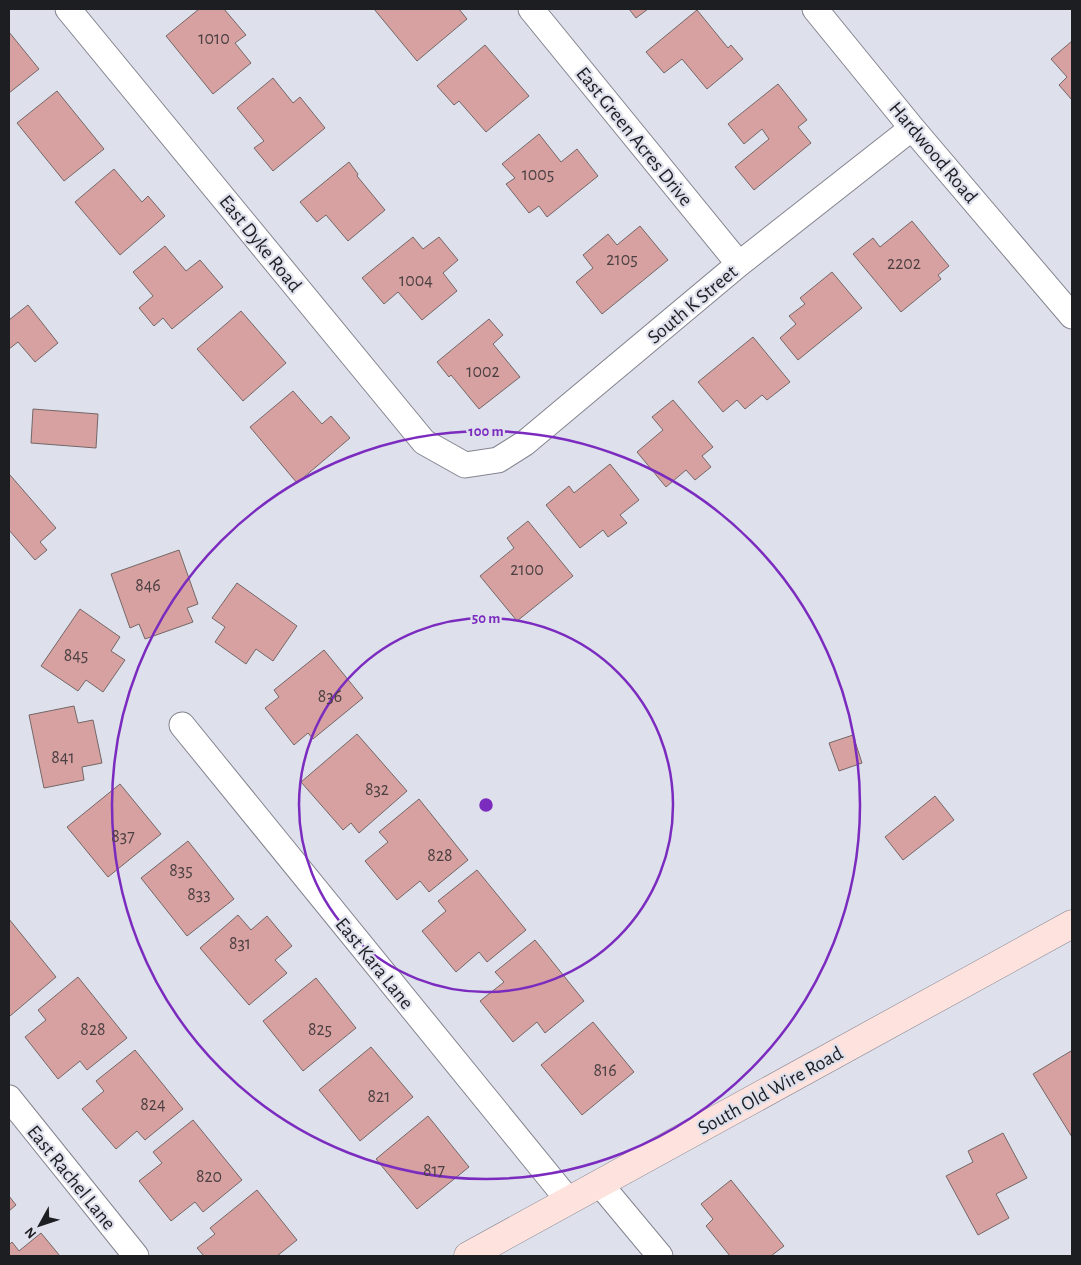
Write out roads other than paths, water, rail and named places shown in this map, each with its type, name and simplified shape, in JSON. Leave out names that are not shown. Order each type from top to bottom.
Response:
[{"type":"street","name":"East Dyke Road","points":[[68,9],[424,442],[465,465]]},
{"type":"street","name":"East Green Acres Drive","points":[[531,9],[739,264]]},
{"type":"street","name":"Hardwood Road","points":[[815,9],[912,128],[1072,316]]},
{"type":"street","name":"South K Street","points":[[465,465],[498,460],[525,443],[739,264],[912,128]]},
{"type":"street","name":"East Kara Lane","points":[[182,725],[569,1201]]},
{"type":"street","name":"South Old Wire Road","points":[[468,1256],[1072,924]]},
{"type":"street","name":"East Rachel Lane","points":[[9,1098],[136,1256]]},
{"type":"street","points":[[600,1184],[660,1256]]}]
